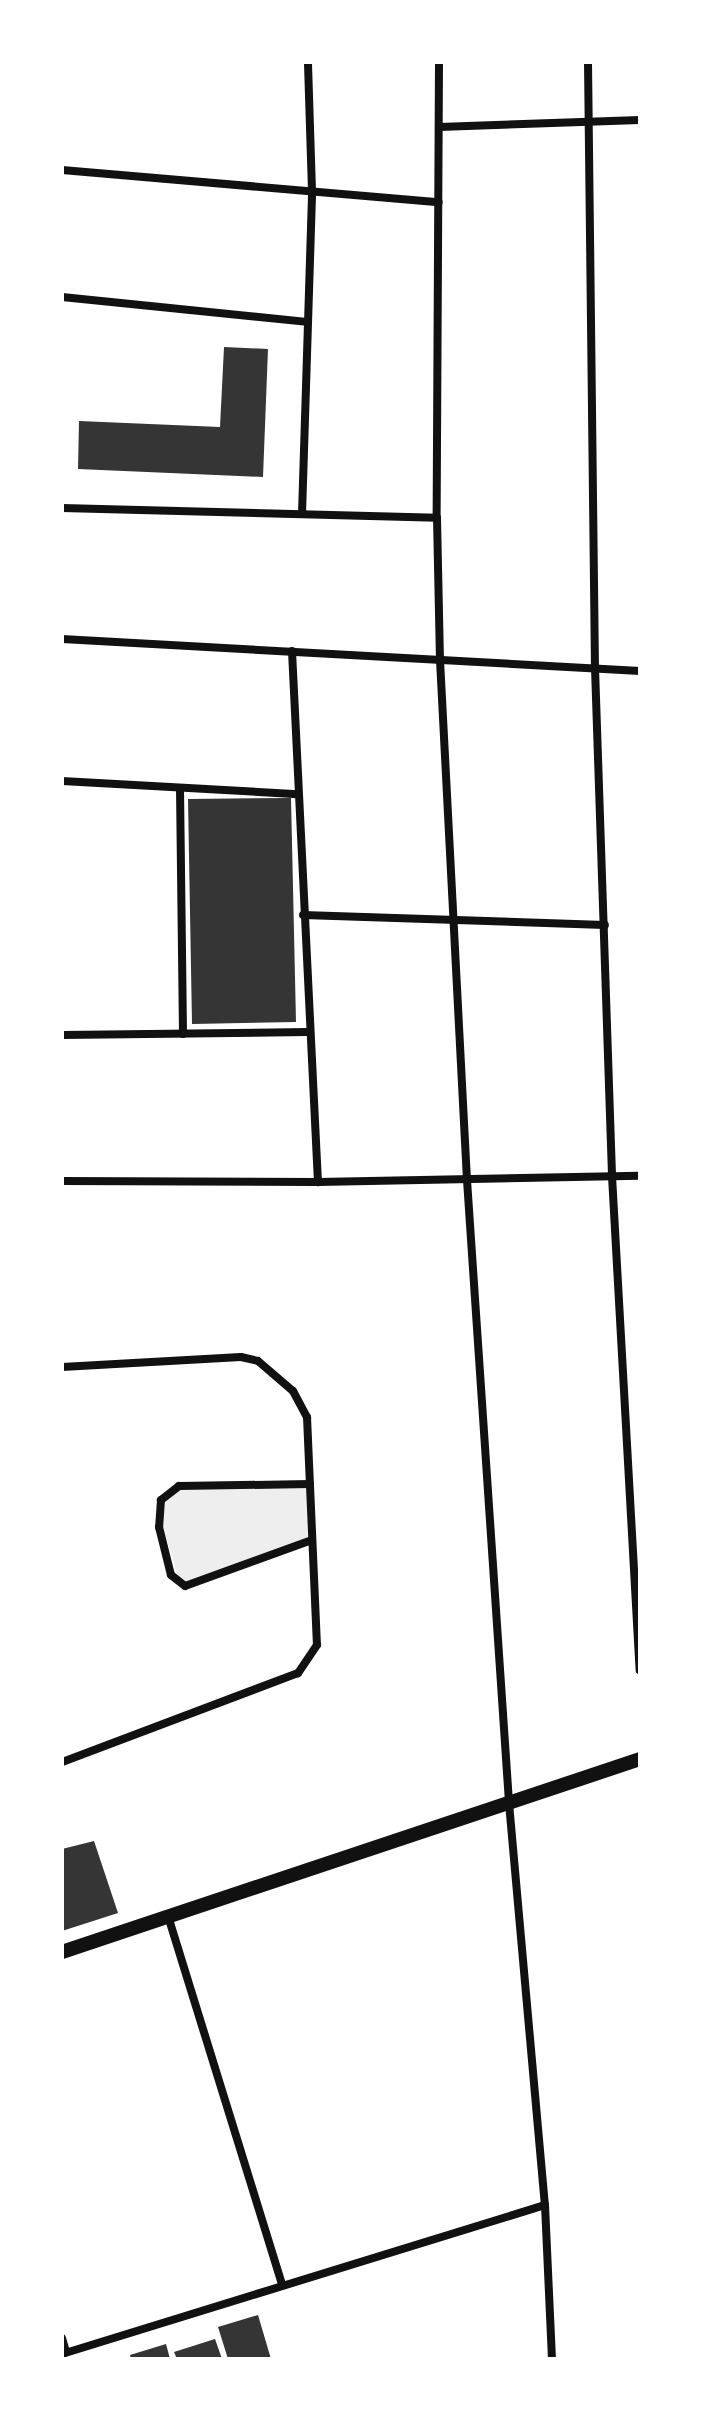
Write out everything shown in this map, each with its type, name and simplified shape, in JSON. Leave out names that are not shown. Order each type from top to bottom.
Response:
[{"type":"street","points":[[302,514],[312,191],[308,62]]},
{"type":"street","points":[[439,62],[437,518],[440,660],[467,1180],[509,1803],[545,2205],[552,2359]]},
{"type":"street","points":[[588,62],[595,668],[612,1176],[640,1670]]},
{"type":"street","points":[[439,127],[640,120]]},
{"type":"street","points":[[62,170],[439,202]]},
{"type":"street","points":[[62,297],[307,322]]},
{"type":"street","points":[[62,508],[437,518]]},
{"type":"street","points":[[62,639],[640,671]]},
{"type":"street","points":[[292,651],[308,1032],[318,1182]]},
{"type":"street","points":[[62,781],[298,794]]},
{"type":"street","points":[[180,788],[183,1034]]},
{"type":"street","points":[[303,915],[454,917],[605,925]]},
{"type":"street","points":[[62,1035],[308,1032]]},
{"type":"street","points":[[62,1181],[318,1182],[640,1176]]},
{"type":"street","points":[[62,1367],[241,1357],[258,1361],[293,1391],[307,1417],[317,1645],[298,1673],[62,1762]]},
{"type":"street","points":[[310,1484],[179,1486],[161,1500],[159,1527],[171,1575],[185,1586],[312,1540]]},
{"type":"street","points":[[62,1952],[640,1759]]},
{"type":"street","points":[[168,1916],[282,2284]]},
{"type":"street","points":[[62,2338],[64,2353],[545,2205]]},
{"type":"shaded area","points":[[307,1487],[310,1538],[186,1582],[179,1580],[163,1527],[166,1498],[180,1488]]},
{"type":"building","points":[[224,347],[268,349],[263,477],[78,469],[79,421],[220,427]]},
{"type":"building","points":[[291,798],[296,1022],[192,1024],[188,799]]},
{"type":"building","points":[[94,1841],[118,1913],[62,1931],[62,1849]]},
{"type":"building","points":[[258,2315],[271,2359],[228,2359],[218,2327]]},
{"type":"building","points":[[215,2339],[222,2359],[177,2359],[174,2352]]},
{"type":"building","points":[[166,2344],[170,2359],[131,2359],[130,2355]]}]
